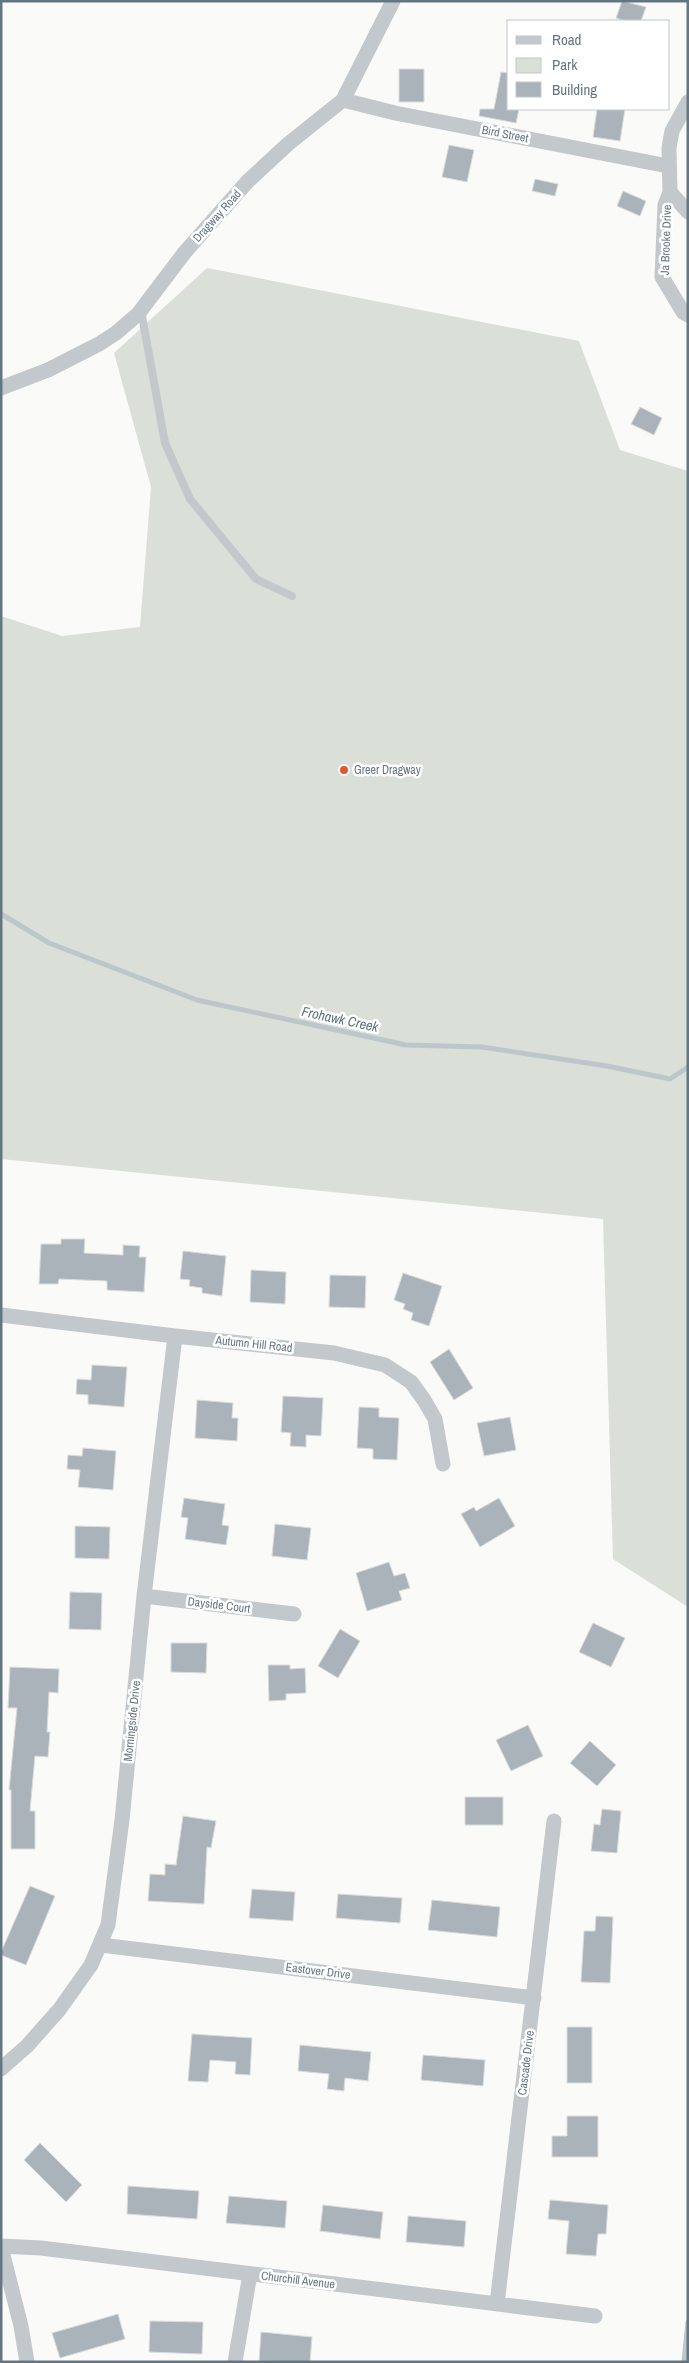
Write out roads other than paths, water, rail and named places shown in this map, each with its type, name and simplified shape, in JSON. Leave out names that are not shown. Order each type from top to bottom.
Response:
[{"type":"street","name":"Dragway Road","points":[[1,388],[48,370],[98,344],[126,326],[141,310],[185,252],[248,181],[288,144],[343,100],[393,1]]},
{"type":"street","name":"Bird Street","points":[[343,100],[395,113],[668,166]]},
{"type":"street","name":"Ja Brooke Drive","points":[[688,102],[672,131],[668,166],[670,192],[665,205],[662,277],[683,312],[688,315]]},
{"type":"street","points":[[670,192],[688,212]]},
{"type":"street","name":"Autumn Hill Road","points":[[1,1315],[334,1353],[385,1365],[411,1382],[428,1406],[435,1419],[443,1464]]},
{"type":"street","name":"Morningside Drive","points":[[1,2069],[27,2046],[59,2010],[91,1965],[101,1945],[112,1905],[144,1596],[175,1336]]},
{"type":"street","name":"Dayside Court","points":[[144,1596],[294,1614]]},
{"type":"street","name":"Cascade Drive","points":[[497,2304],[554,1821]]},
{"type":"street","name":"Eastover Drive","points":[[101,1945],[534,1998]]},
{"type":"street","points":[[1,2246],[21,2326],[27,2362]]},
{"type":"street","name":"Churchill Avenue","points":[[1,2246],[41,2248],[594,2316]]},
{"type":"street","points":[[235,2362],[250,2274]]},
{"type":"lane","points":[[141,310],[165,443],[190,499],[256,579],[292,596]]},
{"type":"waterway","name":"Frohawk Creek","points":[[1,914],[49,943],[197,1000],[406,1045],[482,1047],[607,1066],[670,1079],[688,1067]]},
{"type":"waterway","points":[[684,2362],[688,2322]]},
{"type":"place","name":"Greer Dragway","points":[[344,770]]}]
